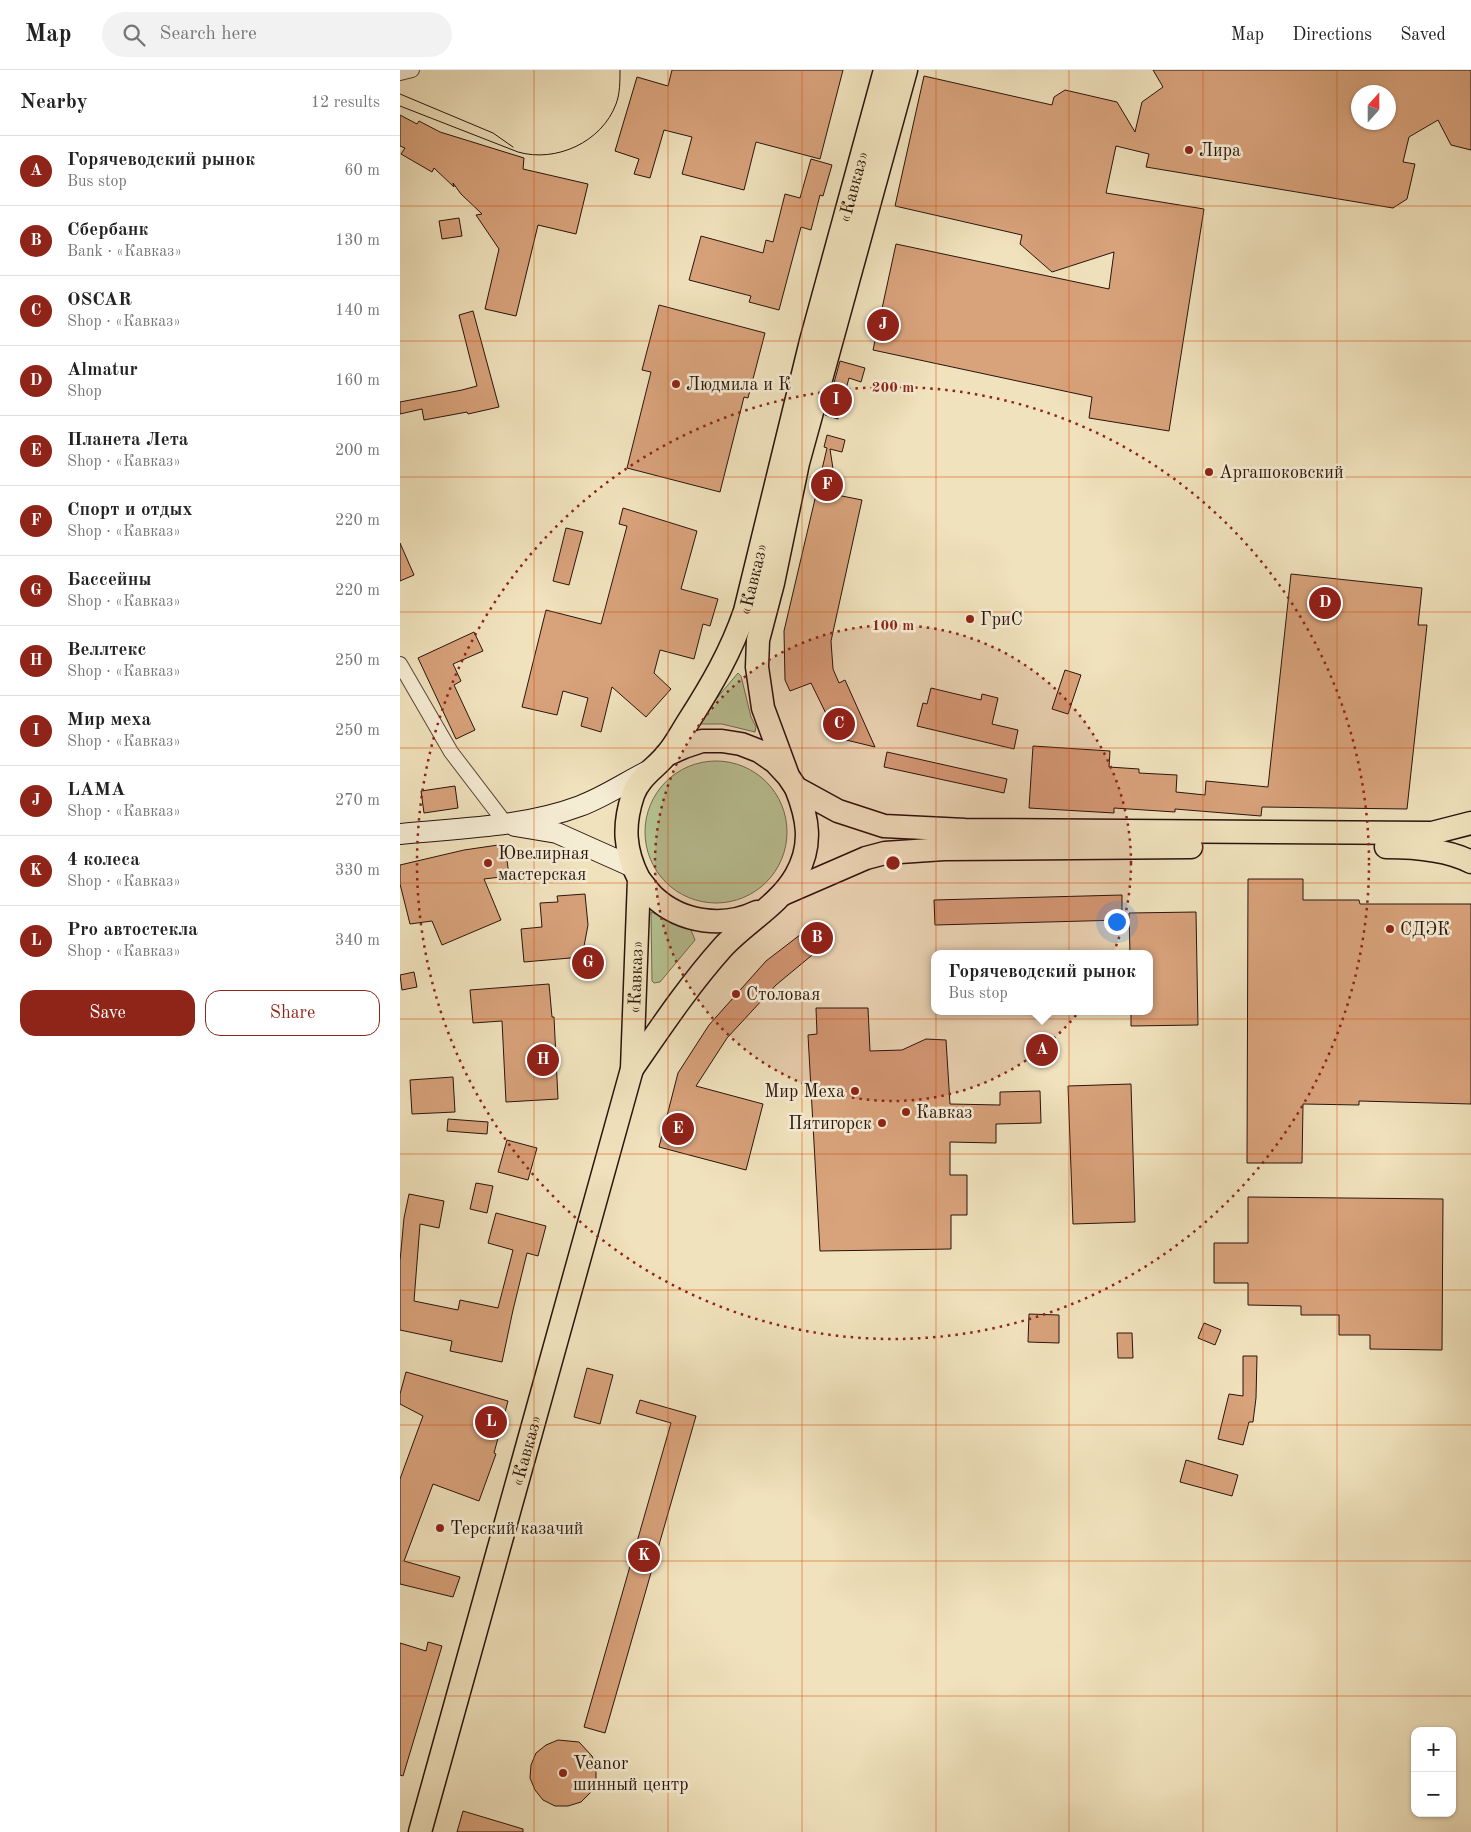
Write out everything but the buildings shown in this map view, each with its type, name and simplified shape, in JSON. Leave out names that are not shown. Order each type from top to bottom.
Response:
[{"type":"main road","name":"«Кавказ»","points":[[420,1832],[632,1069],[636,873],[626,842],[627,816],[634,792],[648,771],[666,755],[710,688],[734,642],[745,611],[811,341],[885,70]]},
{"type":"main road","name":"«Кавказ»","points":[[632,1069],[692,983],[725,945],[775,900],[796,875],[804,854],[808,832],[805,809],[792,782],[763,708],[757,667],[758,640],[774,582],[798,463],[906,70]]},
{"type":"main road","points":[[666,755],[702,741],[722,741],[741,744],[759,751],[775,762],[792,782],[838,810],[884,826],[965,830],[1432,833],[1471,823]]},
{"type":"main road","points":[[400,834],[506,824],[558,812],[581,805],[648,771]]},
{"type":"main road","points":[[506,824],[557,833],[636,873],[654,898],[674,912],[697,920],[721,922],[745,918],[828,872],[885,853],[944,849],[1403,847],[1433,850],[1471,862]]},
{"type":"street","points":[[400,74],[412,70]]},
{"type":"street","points":[[400,664],[451,752],[506,824]]},
{"type":"green space","points":[[738,673],[741,676],[751,717],[756,727],[755,732],[722,724],[697,724],[706,711]]},
{"type":"green space","points":[[716,761],[730,762],[743,766],[756,773],[766,782],[775,792],[782,805],[786,818],[786,846],[782,859],[775,872],[766,882],[756,891],[743,898],[730,902],[716,903],[702,902],[689,898],[676,891],[666,882],[657,872],[650,859],[646,846],[645,832],[646,818],[650,805],[657,792],[666,782],[676,773],[689,766],[702,762]]},
{"type":"green space","points":[[651,912],[691,930],[695,940],[660,982],[654,983],[652,981]]},
{"type":"tram line","points":[[400,106],[518,152],[533,155],[562,152],[589,139],[609,117],[617,100],[620,87],[620,70]]},
{"type":"tram line","points":[[400,94],[493,133],[513,147]]},
{"type":"place","name":"Лира","points":[[1189,150]]},
{"type":"place","name":"LAMA","points":[[883,325]]},
{"type":"place","name":"Людмила и К","points":[[676,384]]},
{"type":"place","name":"Мир меха","points":[[836,400]]},
{"type":"place","name":"Аргашоковский","points":[[1209,472]]},
{"type":"place","name":"Спорт и отдых","points":[[827,485]]},
{"type":"place","name":"Almatur","points":[[1325,603]]},
{"type":"place","name":"ГриС","points":[[970,619]]},
{"type":"place","name":"OSCAR","points":[[839,724]]},
{"type":"place","name":"Ювелирная мастерская","points":[[488,863]]},
{"type":"place","name":"СДЭК","points":[[1390,929]]},
{"type":"place","name":"Сбербанк","points":[[817,938]]},
{"type":"place","name":"Бассейны","points":[[588,963]]},
{"type":"place","name":"Столовая","points":[[736,994]]},
{"type":"place","name":"Горячеводский рынок","points":[[1042,1050]]},
{"type":"place","name":"Веллтекс","points":[[543,1060]]},
{"type":"place","name":"Мир Меха","points":[[855,1091]]},
{"type":"place","name":"Кавказ","points":[[906,1112]]},
{"type":"place","name":"Пятигорск","points":[[882,1123]]},
{"type":"place","name":"Планета Лета","points":[[678,1129]]},
{"type":"place","name":"Pro автостекла","points":[[491,1422]]},
{"type":"place","name":"Терский казачий","points":[[440,1528]]},
{"type":"place","name":"4 колеса","points":[[644,1556]]},
{"type":"place","name":"Veanor шинный центр","points":[[563,1773]]}]
